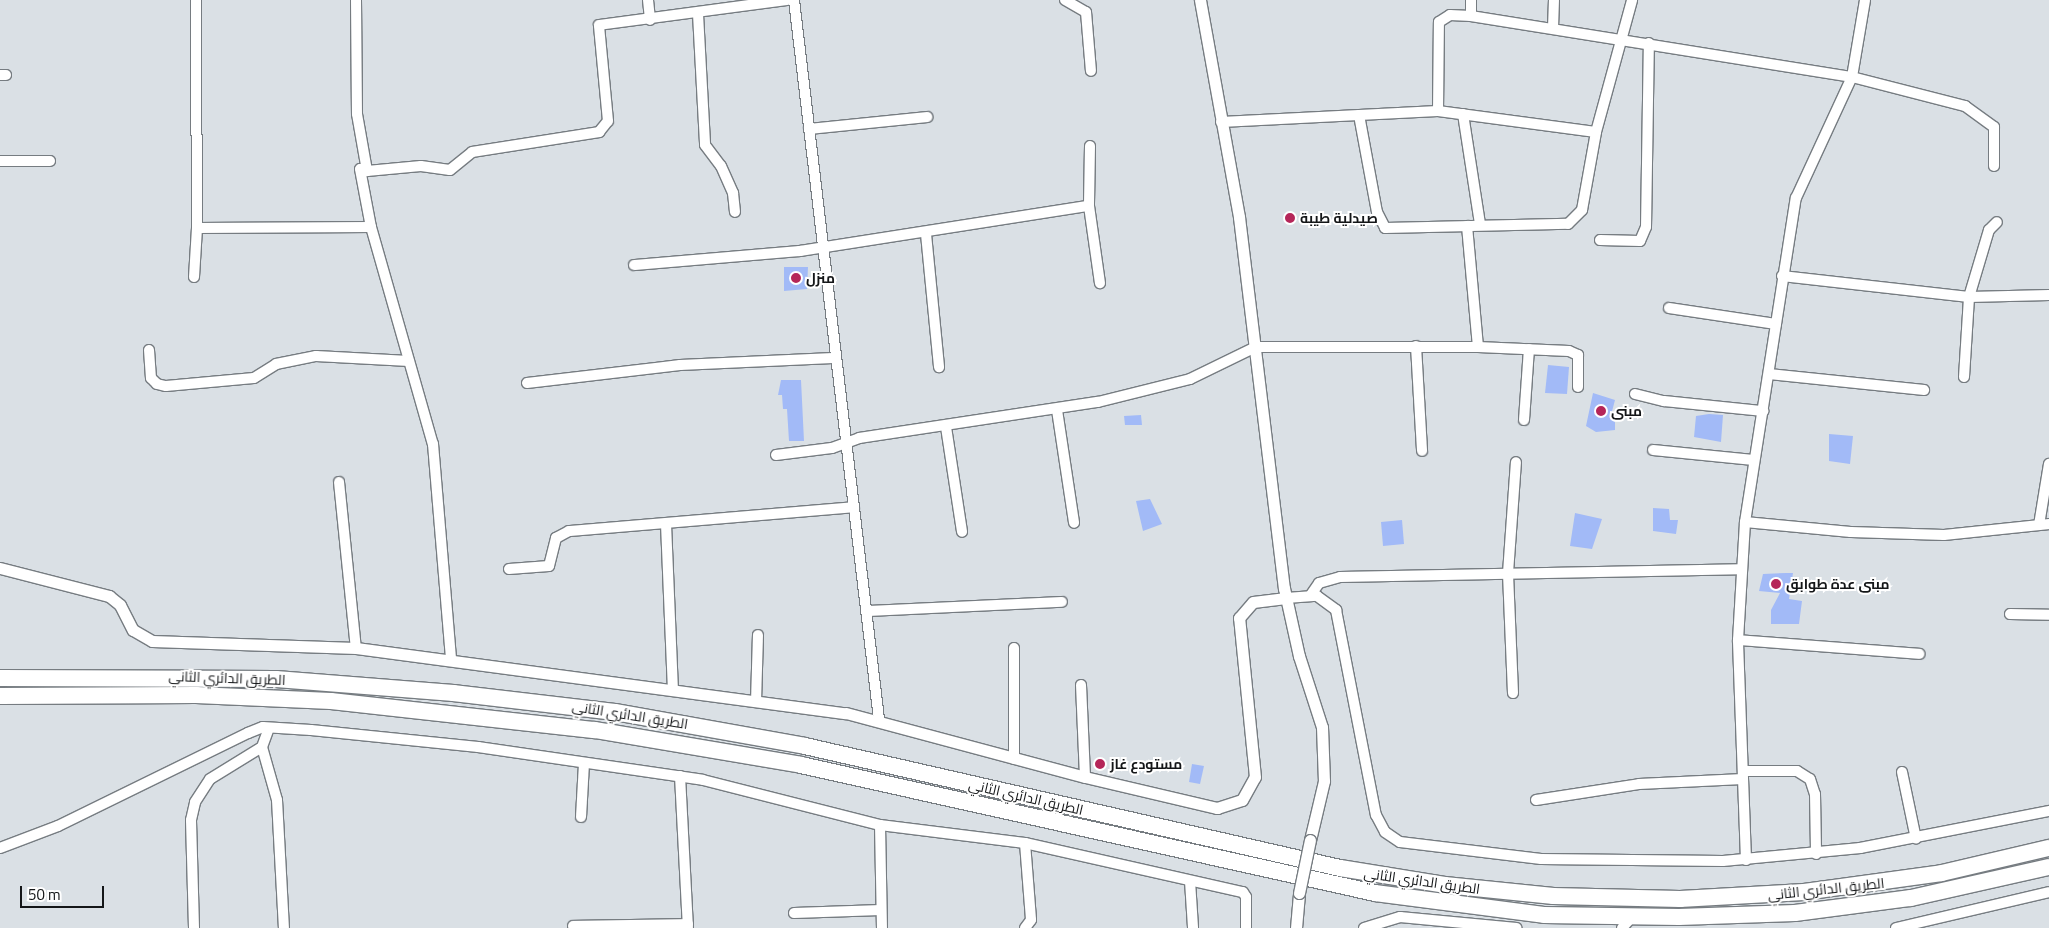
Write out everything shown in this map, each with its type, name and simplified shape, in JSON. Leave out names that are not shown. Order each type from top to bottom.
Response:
[{"type":"highway","name":"الطريق الدائري الثاني","points":[[0,678],[276,680],[443,692],[615,712],[805,746],[1340,868],[1526,894],[1680,899],[1804,892],[1942,873],[2049,848]]},
{"type":"highway","name":"الطريق الدائري الثاني","points":[[0,696],[277,698],[517,720],[802,765],[1375,893],[1528,913],[1627,923],[1756,916],[1843,908],[1949,891],[2049,867]]},
{"type":"street","points":[[194,277],[198,228],[196,0]]},
{"type":"street","points":[[356,0],[357,114],[367,171]]},
{"type":"street","points":[[648,0],[650,20]]},
{"type":"street","points":[[451,660],[433,444],[371,227],[360,169],[367,171],[421,166],[450,170],[472,152],[599,132],[608,121],[599,25],[698,14],[787,0]]},
{"type":"street","points":[[794,0],[833,358],[868,611],[879,719]]},
{"type":"street","points":[[1065,0],[1086,12],[1091,71]]},
{"type":"street","points":[[1200,0],[1239,217],[1286,598],[1325,750],[1324,781],[1299,893],[1296,928]]},
{"type":"street","points":[[1471,0],[1471,16]]},
{"type":"street","points":[[1554,0],[1554,28]]},
{"type":"street","points":[[1360,115],[1381,225],[1393,230],[1480,224],[1558,225],[1577,219],[1582,210],[1596,132],[1620,38],[1632,0]]},
{"type":"street","points":[[1746,860],[1738,640],[1740,569],[1745,522],[1769,374],[1782,276],[1803,176],[1852,77],[1865,0]]},
{"type":"street","points":[[698,14],[705,146],[721,166],[733,193],[735,212]]},
{"type":"street","points":[[1438,112],[1439,22],[1450,14],[1471,16],[1620,38],[1852,77],[1965,106],[1980,114],[1997,135],[1994,166]]},
{"type":"street","points":[[1600,240],[1640,241],[1646,227],[1649,43]]},
{"type":"street","points":[[1221,122],[1438,112],[1596,132]]},
{"type":"street","points":[[1463,114],[1480,224]]},
{"type":"street","points":[[809,129],[927,117]]},
{"type":"street","points":[[1090,146],[1089,206],[1100,283]]},
{"type":"street","points":[[0,161],[50,161]]},
{"type":"street","points":[[634,265],[785,252],[820,245],[926,234],[1089,206]]},
{"type":"street","points":[[1964,377],[1969,297],[1989,230],[1997,222]]},
{"type":"street","points":[[1467,226],[1478,346]]},
{"type":"street","points":[[198,228],[371,227]]},
{"type":"street","points":[[926,234],[939,367]]},
{"type":"street","points":[[1782,276],[1969,297],[2049,295]]},
{"type":"street","points":[[1669,308],[1776,324]]},
{"type":"street","points":[[1416,346],[1422,451]]},
{"type":"street","points":[[776,455],[1058,410],[1185,380],[1256,347],[1478,346],[1575,352],[1578,360],[1578,387]]},
{"type":"street","points":[[1524,420],[1528,349]]},
{"type":"street","points":[[150,350],[151,378],[157,384],[166,386],[254,378],[276,364],[316,356],[409,361]]},
{"type":"street","points":[[527,382],[680,365],[833,358]]},
{"type":"street","points":[[1769,374],[1924,390]]},
{"type":"street","points":[[1635,394],[1664,401],[1763,411]]},
{"type":"street","points":[[1058,410],[1074,523]]},
{"type":"street","points":[[946,427],[962,532]]},
{"type":"street","points":[[1653,450],[1754,460]]},
{"type":"street","points":[[1513,693],[1508,574],[1516,462]]},
{"type":"street","points":[[1745,522],[1851,532],[1944,535],[2044,524],[2049,464]]},
{"type":"street","points":[[339,482],[356,648]]},
{"type":"street","points":[[509,569],[548,566],[560,533],[854,507]]},
{"type":"street","points":[[666,524],[673,691]]},
{"type":"street","points":[[0,568],[109,596],[120,605],[133,630],[152,641],[356,648],[879,719],[1014,759],[1217,808],[1242,800],[1253,784],[1256,770],[1240,618],[1253,602],[1310,596],[1328,601],[1338,616],[1376,815],[1381,827],[1394,840],[1540,859],[1631,862],[1746,860],[1816,854],[1916,839],[2049,811]]},
{"type":"street","points":[[1310,596],[1319,583],[1334,578],[1740,569]]},
{"type":"street","points":[[868,611],[1062,602]]},
{"type":"street","points":[[2010,614],[2049,615]]},
{"type":"street","points":[[756,702],[758,635]]},
{"type":"street","points":[[1738,640],[1919,654]]},
{"type":"street","points":[[1014,648],[1014,759]]},
{"type":"street","points":[[1082,685],[1085,777]]},
{"type":"street","points":[[194,928],[191,820],[194,802],[210,779],[262,747],[270,728]]},
{"type":"street","points":[[0,848],[58,826],[218,745],[270,728],[417,739],[680,776],[759,792],[880,825],[1025,843],[1245,893],[1246,928]]},
{"type":"street","points":[[262,747],[277,800],[284,928]]},
{"type":"street","points":[[581,817],[584,764]]},
{"type":"street","points":[[1536,800],[1639,784],[1797,771],[1810,779],[1815,794],[1816,854]]},
{"type":"street","points":[[1902,772],[1916,839]]},
{"type":"street","points":[[573,926],[688,926],[680,776]]},
{"type":"street","points":[[880,825],[882,928]]},
{"type":"street","points":[[1025,843],[1032,920],[1025,928]]},
{"type":"street","points":[[1190,881],[1193,928]]},
{"type":"street","points":[[1896,928],[2049,892]]},
{"type":"street","points":[[794,913],[881,910]]},
{"type":"street","points":[[1364,928],[1400,917],[1516,928]]},
{"type":"building","name":"منزل","points":[[784,267],[808,267],[807,289],[784,291]]},
{"type":"building","points":[[1548,365],[1569,367],[1567,394],[1545,393]]},
{"type":"building","points":[[781,380],[801,380],[804,441],[789,441],[787,409],[783,409],[782,395],[778,395]]},
{"type":"building","name":"مبنى","points":[[1593,393],[1615,400],[1610,419],[1615,422],[1615,430],[1596,432],[1586,426]]},
{"type":"building","points":[[1709,414],[1723,415],[1721,442],[1694,437],[1696,416]]},
{"type":"building","points":[[1141,415],[1142,425],[1125,425],[1124,416]]},
{"type":"building","points":[[1829,434],[1853,436],[1850,464],[1829,461]]},
{"type":"building","points":[[1150,499],[1162,524],[1143,531],[1136,501]]},
{"type":"building","points":[[1653,508],[1669,509],[1670,520],[1678,520],[1676,534],[1653,531]]},
{"type":"building","points":[[1575,513],[1602,519],[1592,549],[1570,546]]},
{"type":"building","points":[[1402,520],[1404,544],[1383,546],[1381,522]]},
{"type":"building","points":[[1793,573],[1789,599],[1802,601],[1799,624],[1771,624],[1771,610],[1780,593],[1759,591],[1763,574]]},
{"type":"building","points":[[1192,764],[1204,766],[1200,784],[1189,782]]},
{"type":"place","name":"صيدلية طيبة","points":[[1290,218]]},
{"type":"place","name":"منزل","points":[[796,278]]},
{"type":"place","name":"مبنى","points":[[1601,411]]},
{"type":"place","name":"مبنى عدة طوابق","points":[[1776,584]]},
{"type":"place","name":"مستودع غاز","points":[[1100,764]]}]
